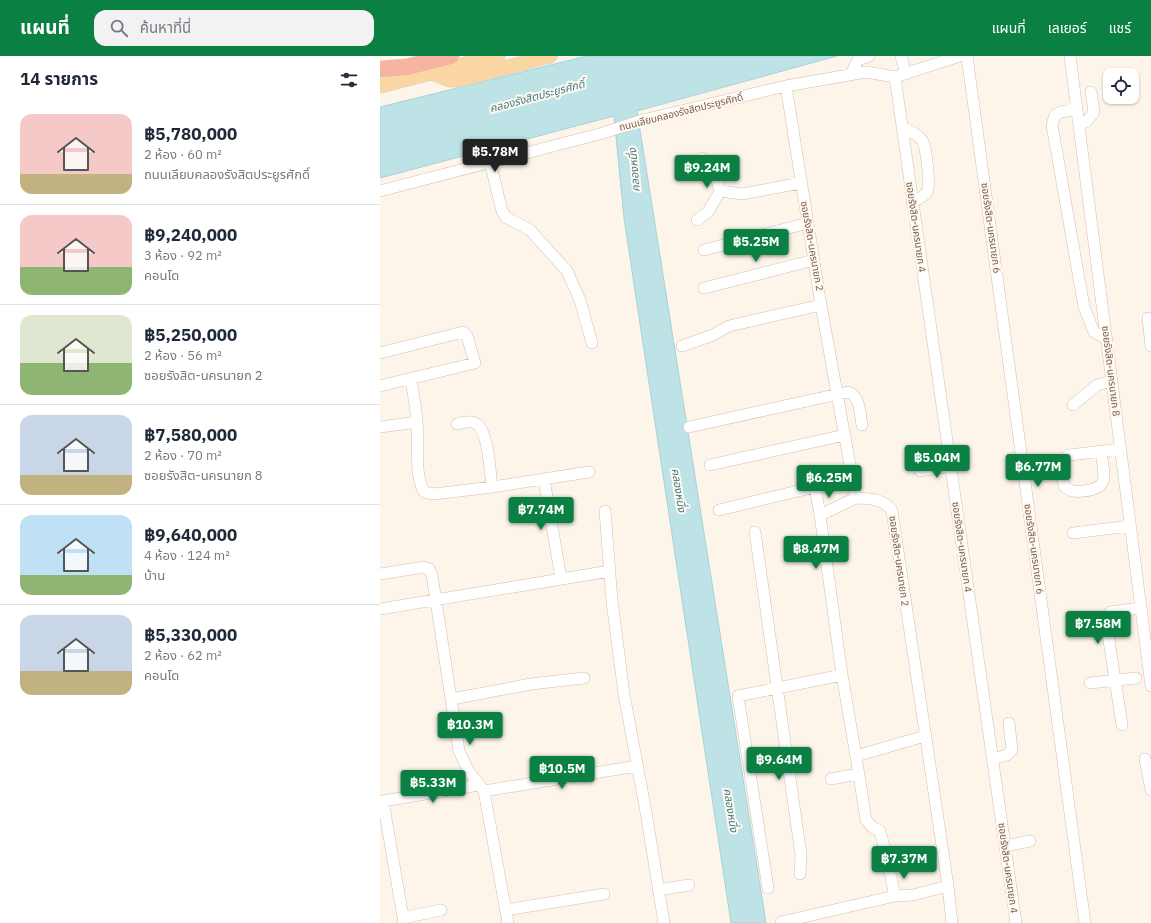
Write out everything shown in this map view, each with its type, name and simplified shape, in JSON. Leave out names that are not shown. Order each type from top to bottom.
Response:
[{"type":"highway","points":[[380,69],[407,67],[451,56]]},
{"type":"main road","points":[[380,86],[498,56]]},
{"type":"main road","points":[[432,73],[450,80],[462,80],[550,56]]},
{"type":"main road","points":[[380,82],[415,77]]},
{"type":"street","points":[[851,74],[858,60],[869,56]]},
{"type":"street","name":"ซอยรังสิต-นครนายก 4","points":[[901,56],[900,75],[903,128],[912,203],[1016,923]]},
{"type":"street","name":"ถนนเลียบคลองรังสิตประยูรศักดิ์","points":[[380,191],[603,133],[643,120],[786,86],[866,72],[900,75],[960,56]]},
{"type":"street","name":"ซอยรังสิต-นครนายก 6","points":[[968,56],[1085,923]]},
{"type":"street","name":"ซอยรังสิต-นครนายก 8","points":[[1070,56],[1151,686]]},
{"type":"street","name":"ซอยรังสิต-นครนายก 2","points":[[786,86],[814,260],[856,498],[878,500],[886,503],[892,511],[948,886],[952,923]]},
{"type":"street","points":[[1079,125],[1087,121],[1094,112],[1091,92]]},
{"type":"street","points":[[1077,109],[1061,112],[1055,115],[1052,125],[1084,308],[1094,332],[1107,339]]},
{"type":"street","points":[[903,128],[917,136],[923,142],[929,178],[927,193],[912,203]]},
{"type":"street","points":[[697,220],[708,212],[720,191],[716,177],[702,158]]},
{"type":"street","points":[[490,162],[502,210],[507,218],[530,230],[567,271],[580,300],[592,343]]},
{"type":"street","points":[[720,191],[742,194],[801,183]]},
{"type":"street","points":[[704,250],[808,223]]},
{"type":"street","points":[[704,288],[814,260]]},
{"type":"street","points":[[682,346],[708,337],[729,326],[822,305]]},
{"type":"street","points":[[1148,318],[1151,346]]},
{"type":"street","points":[[380,353],[463,332],[468,336],[475,363],[380,386]]},
{"type":"street","points":[[411,379],[417,422],[421,486],[424,492],[434,494],[492,487],[589,472]]},
{"type":"street","points":[[1073,405],[1085,397],[1091,389],[1097,385],[1112,381]]},
{"type":"street","points":[[689,427],[837,393],[852,393],[856,398],[862,425]]},
{"type":"street","points":[[380,427],[417,422]]},
{"type":"street","points":[[457,424],[472,422],[479,425],[485,433],[492,487]]},
{"type":"street","points":[[710,465],[845,435]]},
{"type":"street","points":[[1101,452],[1104,480],[1102,485],[1096,490],[1074,492],[1064,486],[1061,464],[1063,458],[1069,455],[1120,449]]},
{"type":"street","points":[[920,471],[950,466]]},
{"type":"street","points":[[719,510],[852,478]]},
{"type":"street","points":[[544,479],[561,578]]},
{"type":"street","points":[[815,487],[842,675],[866,820],[872,827],[880,831],[885,850]]},
{"type":"street","points":[[820,515],[856,498]]},
{"type":"street","points":[[605,511],[610,571],[624,694],[646,812],[664,923]]},
{"type":"street","points":[[1073,533],[1130,526]]},
{"type":"street","points":[[755,532],[801,855],[800,874]]},
{"type":"street","points":[[380,574],[424,567],[430,569],[432,574],[459,751],[469,772],[481,788],[508,923]]},
{"type":"street","points":[[380,609],[610,571]]},
{"type":"street","points":[[1122,725],[1114,681],[1106,621],[1110,612],[1116,610],[1141,608]]},
{"type":"street","points":[[768,888],[737,698],[739,695],[842,675]]},
{"type":"street","points":[[452,699],[531,684],[584,678]]},
{"type":"street","points":[[1090,683],[1136,678]]},
{"type":"street","points":[[992,760],[1007,755],[1012,750],[1009,723]]},
{"type":"street","points":[[856,756],[925,736]]},
{"type":"street","points":[[1145,759],[1151,790]]},
{"type":"street","points":[[441,910],[403,920],[382,801],[637,766]]},
{"type":"street","points":[[831,779],[858,774]]},
{"type":"street","points":[[1005,846],[1030,841]]},
{"type":"street","points":[[889,869],[895,896]]},
{"type":"street","points":[[658,890],[689,885]]},
{"type":"street","points":[[781,922],[895,896],[913,895],[948,886]]},
{"type":"street","points":[[506,910],[604,894]]},
{"type":"water","points":[[587,56],[837,56],[637,111],[766,923],[731,923],[624,218],[614,116],[380,178],[380,107]]},
{"type":"water label","name":"คลองรังสิตประยูรศักดิ์","points":[[537,96]]},
{"type":"water label","name":"คลองหนึ่ง","points":[[634,170]]},
{"type":"water label","name":"คลองหนึ่ง","points":[[679,490]]},
{"type":"water label","name":"คลองหนึ่ง","points":[[731,810]]}]
